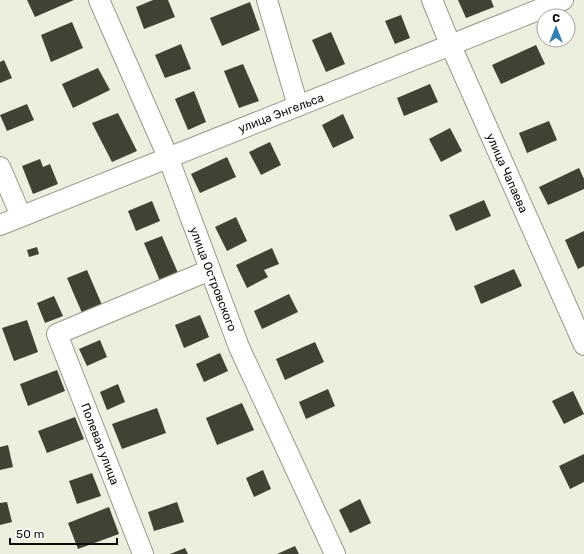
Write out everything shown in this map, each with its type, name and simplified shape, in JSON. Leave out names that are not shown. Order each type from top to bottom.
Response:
[{"type":"street","name":"улица Островского","points":[[99,0],[168,157],[239,347],[335,554]]},
{"type":"street","points":[[267,0],[298,106]]},
{"type":"street","name":"улица Чапаева","points":[[432,0],[584,345]]},
{"type":"street","name":"улица Энгельса","points":[[0,225],[563,0]]},
{"type":"street","points":[[0,167],[21,216]]},
{"type":"street","name":"Полевая улица","points":[[143,554],[57,334],[210,270]]},
{"type":"building","points":[[27,0],[74,0],[35,17]]},
{"type":"building","points":[[153,0],[168,0],[175,17],[144,29],[136,7]]},
{"type":"building","points":[[458,0],[491,0],[494,7],[466,18]]},
{"type":"building","points":[[250,2],[260,30],[222,46],[210,18]]},
{"type":"building","points":[[401,15],[410,38],[395,44],[385,21]]},
{"type":"building","points":[[72,22],[83,48],[51,62],[41,35]]},
{"type":"building","points":[[331,32],[345,64],[326,72],[312,40]]},
{"type":"building","points":[[181,44],[191,69],[165,78],[155,55]]},
{"type":"building","points":[[536,45],[536,48],[537,48],[545,64],[501,84],[492,65]]},
{"type":"building","points":[[4,60],[12,78],[0,83],[0,62]]},
{"type":"building","points":[[243,64],[259,101],[239,108],[224,71]]},
{"type":"building","points":[[98,68],[110,90],[73,108],[62,84]]},
{"type":"building","points":[[430,84],[438,102],[404,116],[397,98]]},
{"type":"building","points":[[194,91],[206,122],[188,130],[175,99]]},
{"type":"building","points":[[27,104],[34,120],[7,131],[0,115]]},
{"type":"building","points":[[118,113],[137,151],[112,162],[92,123]]},
{"type":"building","points":[[343,114],[354,138],[333,148],[322,125]]},
{"type":"building","points":[[549,121],[557,140],[527,153],[519,133]]},
{"type":"building","points":[[450,128],[462,151],[441,162],[429,139]]},
{"type":"building","points":[[270,142],[281,165],[261,175],[249,152]]},
{"type":"building","points":[[227,157],[236,177],[200,193],[191,174]]},
{"type":"building","points":[[40,159],[43,167],[50,164],[58,184],[33,194],[22,166]]},
{"type":"building","points":[[579,168],[584,179],[584,189],[548,205],[539,187]]},
{"type":"building","points":[[484,200],[491,216],[456,231],[449,215]]},
{"type":"building","points":[[152,201],[160,221],[136,231],[128,211]]},
{"type":"building","points":[[236,217],[247,241],[227,251],[215,227]]},
{"type":"building","points":[[584,231],[584,266],[578,269],[565,240]]},
{"type":"building","points":[[162,236],[178,273],[160,281],[144,243]]},
{"type":"building","points":[[37,247],[39,254],[29,257],[27,250]]},
{"type":"building","points":[[272,248],[279,264],[264,270],[268,277],[247,288],[236,265]]},
{"type":"building","points":[[514,269],[522,286],[481,304],[474,286]]},
{"type":"building","points":[[87,270],[102,305],[82,313],[67,278]]},
{"type":"building","points":[[289,294],[298,312],[262,329],[254,311]]},
{"type":"building","points":[[54,296],[63,316],[45,323],[37,303]]},
{"type":"building","points":[[200,315],[209,337],[184,348],[175,325]]},
{"type":"building","points":[[27,320],[38,352],[14,361],[2,328]]},
{"type":"building","points":[[100,340],[107,357],[87,366],[79,349]]},
{"type":"building","points":[[315,342],[324,362],[285,380],[276,359]]},
{"type":"building","points":[[220,353],[228,371],[204,382],[196,364]]},
{"type":"building","points":[[57,370],[65,391],[28,406],[20,384]]},
{"type":"building","points":[[118,384],[125,402],[107,410],[100,392]]},
{"type":"building","points":[[328,389],[335,406],[306,419],[299,402]]},
{"type":"building","points":[[573,391],[584,414],[564,424],[552,401]]},
{"type":"building","points":[[242,403],[254,430],[217,445],[206,418]]},
{"type":"building","points":[[157,408],[166,433],[122,449],[112,424]]},
{"type":"building","points":[[75,417],[84,439],[47,453],[38,431]]},
{"type":"building","points":[[8,445],[13,467],[0,470],[0,447]]},
{"type":"building","points":[[584,454],[584,482],[570,489],[559,466]]},
{"type":"building","points":[[263,470],[271,489],[254,497],[246,478]]},
{"type":"building","points":[[92,473],[101,496],[77,504],[69,481]]},
{"type":"building","points":[[360,499],[371,523],[350,533],[339,510]]},
{"type":"building","points":[[7,502],[12,522],[0,525],[0,503]]},
{"type":"building","points":[[177,502],[184,522],[154,531],[148,512]]},
{"type":"building","points":[[109,507],[119,534],[78,549],[68,523]]},
{"type":"building","points":[[295,546],[299,554],[277,554]]},
{"type":"building","points":[[185,548],[188,554],[170,554]]}]
